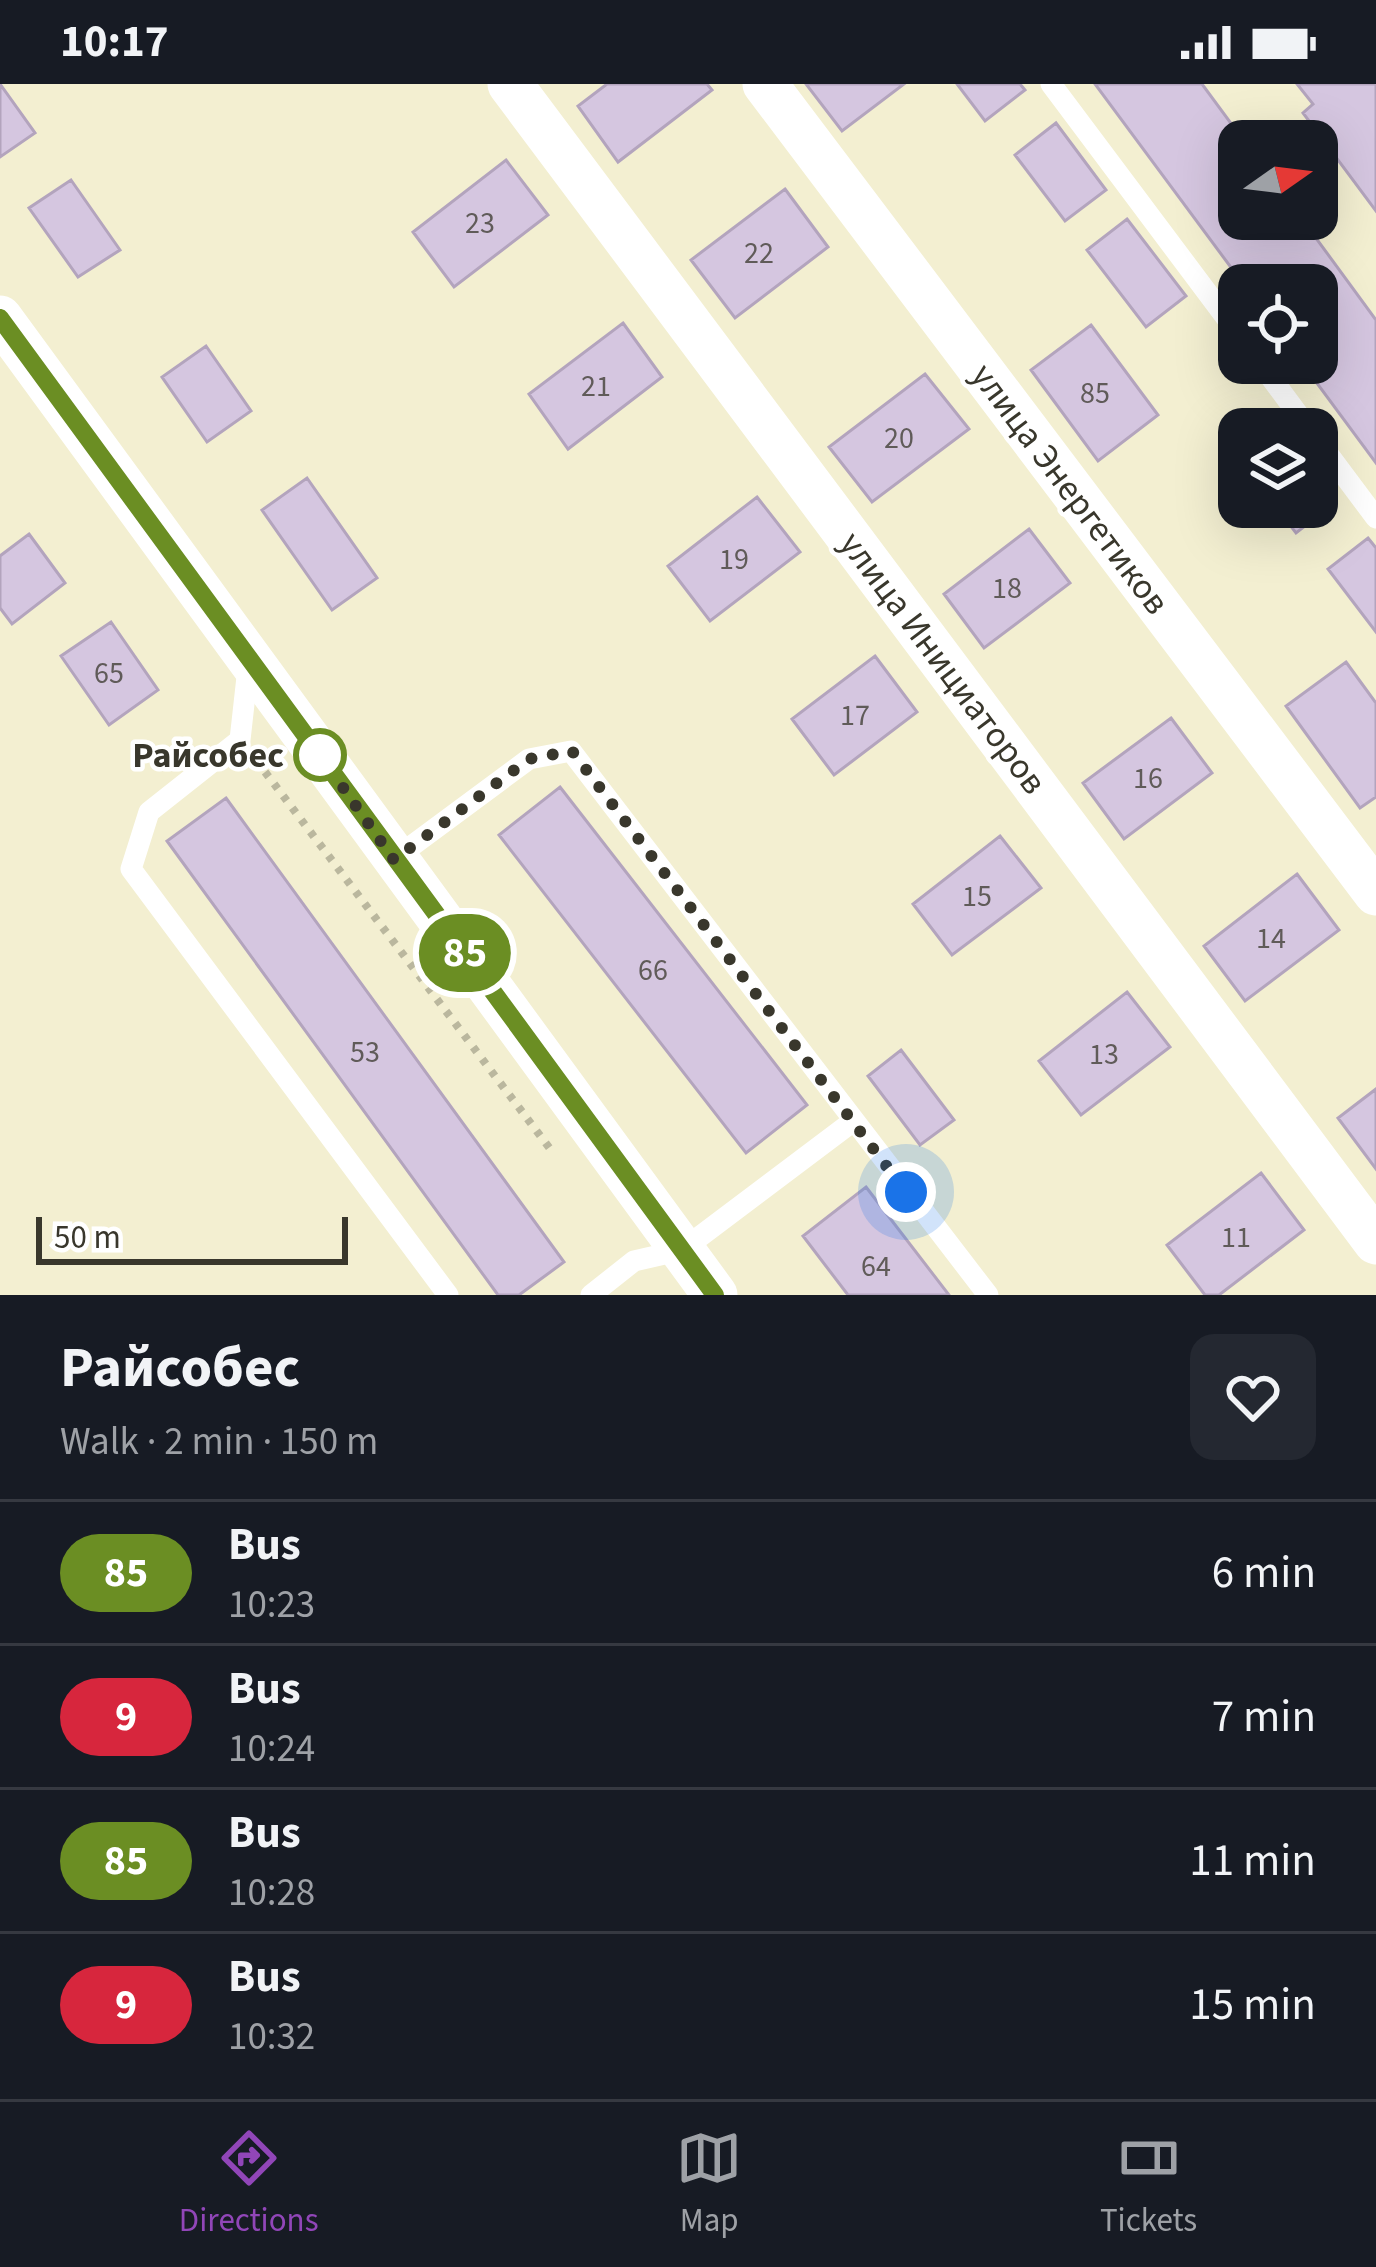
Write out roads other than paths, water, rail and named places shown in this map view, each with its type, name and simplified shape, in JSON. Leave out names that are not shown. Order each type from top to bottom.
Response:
[{"type":"street","name":"улица Инициаторов","points":[[510,84],[1376,1242]]},
{"type":"street","name":"улица Энергетиков","points":[[765,84],[1376,893]]},
{"type":"street","points":[[0,318],[715,1295]]},
{"type":"lane","points":[[1052,84],[1218,307]]},
{"type":"lane","points":[[1276,384],[1294,408]]},
{"type":"lane","points":[[1338,467],[1376,518]]},
{"type":"lane","points":[[249,658],[240,740],[149,812],[131,869],[448,1295]]},
{"type":"lane","points":[[394,860],[529,759],[572,751],[988,1295]]},
{"type":"lane","points":[[591,1295],[634,1261],[682,1250],[852,1123]]},
{"type":"place","name":"Райсобес","points":[[320,755]]}]
